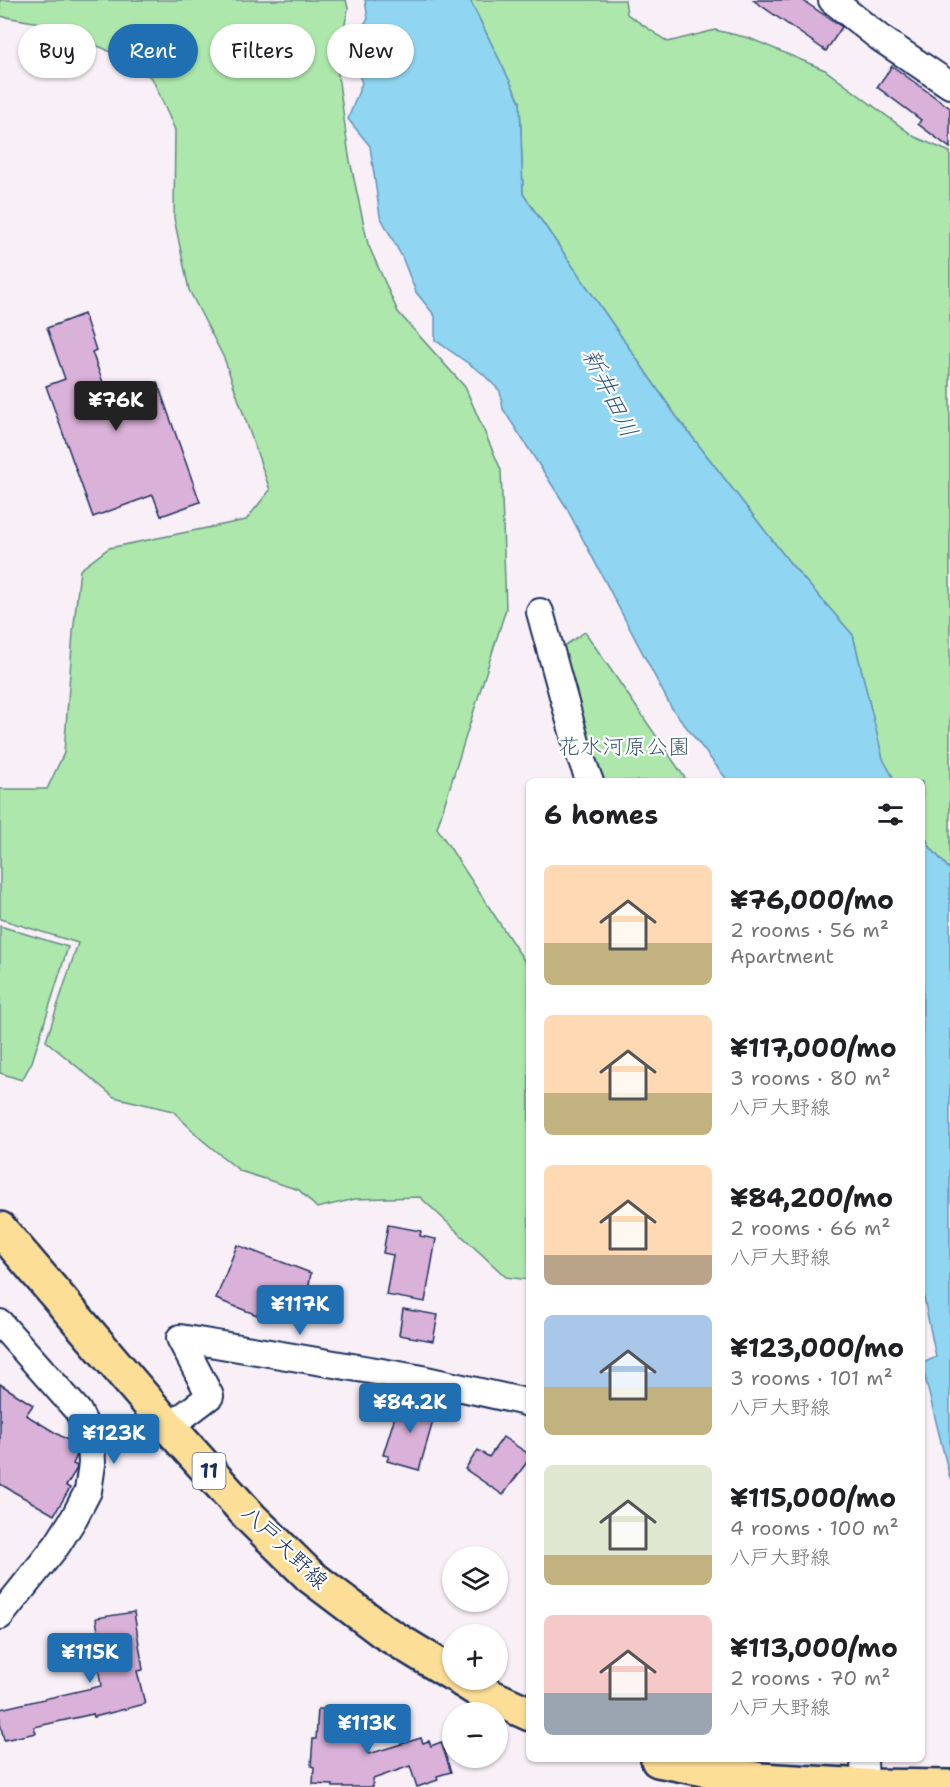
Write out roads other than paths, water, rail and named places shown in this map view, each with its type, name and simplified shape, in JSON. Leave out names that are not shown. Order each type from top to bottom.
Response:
[{"type":"main road","name":"八戸大野線","points":[[0,1228],[169,1427],[251,1518],[310,1576],[384,1632],[442,1667]]},
{"type":"main road","points":[[478,1690],[526,1712]]},
{"type":"main road","points":[[668,1762],[761,1780],[865,1773],[950,1787]]},
{"type":"street","points":[[832,0],[880,38],[950,85]]},
{"type":"street","points":[[540,612],[578,750],[588,778]]},
{"type":"street","points":[[0,1323],[78,1412],[91,1437],[92,1464],[88,1491],[74,1518],[57,1545],[0,1616]]},
{"type":"street","points":[[169,1427],[210,1396],[180,1338],[417,1378],[526,1402]]},
{"type":"water","name":"新井田川","points":[[365,0],[470,0],[520,102],[523,194],[676,416],[790,563],[853,635],[883,759],[893,778],[726,778],[671,707],[565,505],[503,409],[500,391],[482,373],[435,340],[435,316],[416,292],[402,257],[380,216],[370,146],[348,119],[362,83],[360,78],[414,78],[414,24],[364,24],[368,19]]},
{"type":"water","points":[[925,837],[930,847],[950,870],[950,1478],[925,1377],[925,1362],[936,1357],[925,1304]]},
{"type":"park label","name":"花水河原公園","points":[[624,746]]}]
